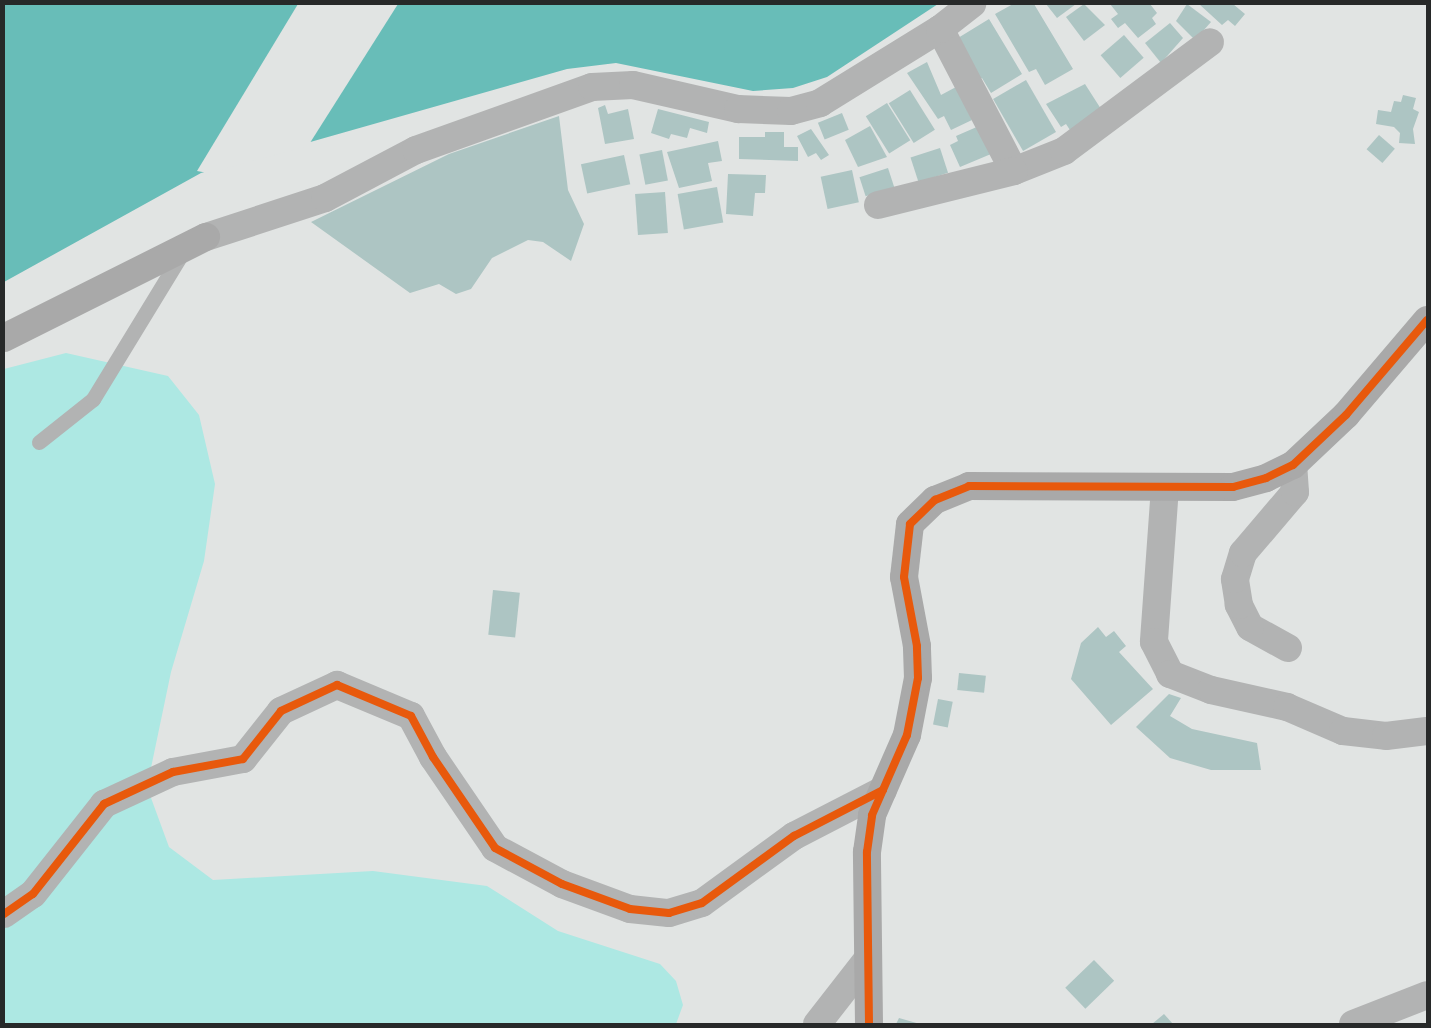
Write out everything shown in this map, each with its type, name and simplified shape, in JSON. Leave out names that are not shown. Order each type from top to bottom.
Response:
[{"type":"street","points":[[4,338],[196,242],[325,198],[416,150],[592,87],[633,85],[738,110],[791,111],[846,89],[940,29],[972,4]]},
{"type":"street","points":[[940,29],[1014,171]]},
{"type":"street","points":[[878,205],[1014,171],[1064,151],[1210,42]]},
{"type":"street","points":[[869,1024],[867,960],[868,852],[872,815],[914,708],[917,646],[904,577],[906,537],[920,512],[950,492],[969,486],[1233,487],[1293,465],[1346,415],[1427,320]]},
{"type":"street","points":[[1288,648],[1250,627],[1239,605],[1235,579],[1243,553],[1295,492],[1293,465]]},
{"type":"street","points":[[1165,487],[1154,642],[1170,674],[1211,690],[1287,707],[1343,731],[1386,736],[1427,730]]},
{"type":"street","points":[[4,914],[33,894],[104,804],[172,772],[244,759],[281,712],[337,685],[411,716],[432,757],[495,848],[562,884],[630,909],[669,913],[702,903],[794,836],[883,790]]},
{"type":"street","points":[[817,1024],[867,960]]},
{"type":"street","points":[[1353,1024],[1427,995]]},
{"type":"lane","points":[[39,442],[93,399],[143,311],[196,242]]},
{"type":"shaded area","points":[[4,4],[938,4],[827,77],[793,88],[753,91],[616,63],[567,69],[201,173],[4,282]]},
{"type":"shaded area","points":[[66,353],[168,376],[199,415],[215,484],[204,561],[171,672],[147,787],[169,847],[213,880],[373,871],[487,886],[558,931],[660,964],[676,981],[683,1005],[676,1024],[4,1024],[4,369]]},
{"type":"pier","points":[[298,4],[398,4],[308,146],[208,173],[197,171]]},
{"type":"building","points":[[1013,4],[1034,4],[1073,69],[1045,85],[1036,69],[1029,72],[995,14]]},
{"type":"building","points":[[1046,4],[1076,4],[1057,18]]},
{"type":"building","points":[[1084,4],[1105,25],[1084,41],[1066,17]]},
{"type":"building","points":[[1110,4],[1150,4],[1157,13],[1152,18],[1156,24],[1138,38],[1125,23],[1118,28],[1111,19],[1118,14]]},
{"type":"building","points":[[1187,4],[1211,22],[1195,40],[1176,21]]},
{"type":"building","points":[[1199,4],[1233,4],[1245,14],[1235,26],[1228,20],[1222,25]]},
{"type":"building","points":[[989,19],[1022,74],[991,93],[982,78],[976,81],[958,38]]},
{"type":"building","points":[[1170,23],[1183,38],[1161,63],[1145,43]]},
{"type":"building","points":[[1124,35],[1144,58],[1120,78],[1101,55]]},
{"type":"building","points":[[927,62],[941,95],[956,87],[972,120],[951,130],[944,116],[938,119],[907,73]]},
{"type":"building","points":[[1026,80],[1056,132],[1023,151],[993,99]]},
{"type":"building","points":[[1085,84],[1101,109],[1070,130],[1066,124],[1061,127],[1046,104]]},
{"type":"building","points":[[910,90],[935,130],[914,143],[889,103]]},
{"type":"building","points":[[1403,95],[1416,98],[1413,109],[1419,112],[1413,129],[1415,144],[1399,143],[1400,133],[1394,127],[1376,124],[1378,110],[1391,112],[1394,101],[1401,102]]},
{"type":"building","points":[[887,103],[910,140],[889,154],[866,116]]},
{"type":"building","points":[[605,105],[608,114],[628,109],[634,139],[605,144],[598,108]]},
{"type":"building","points":[[658,109],[709,122],[707,133],[690,128],[687,138],[671,134],[669,139],[651,133]]},
{"type":"building","points":[[842,113],[849,130],[825,139],[818,123]]},
{"type":"building","points":[[559,116],[568,190],[584,224],[571,261],[543,242],[528,240],[492,258],[471,289],[456,294],[439,284],[410,293],[311,222],[449,154]]},
{"type":"building","points":[[870,126],[887,157],[858,167],[845,140]]},
{"type":"building","points":[[979,126],[991,154],[960,167],[950,145],[958,141],[956,136]]},
{"type":"building","points":[[811,129],[829,155],[821,160],[816,153],[808,157],[797,136]]},
{"type":"building","points":[[765,132],[784,132],[784,147],[798,147],[798,161],[739,159],[739,137],[765,137]]},
{"type":"building","points":[[1379,135],[1395,149],[1382,163],[1367,149]]},
{"type":"building","points":[[718,141],[722,161],[708,163],[712,181],[679,188],[667,152]]},
{"type":"building","points":[[940,148],[948,173],[919,182],[911,158]]},
{"type":"building","points":[[662,150],[668,180],[645,185],[639,154]]},
{"type":"building","points":[[624,155],[630,184],[587,193],[581,164]]},
{"type":"building","points":[[888,168],[894,187],[866,196],[859,177]]},
{"type":"building","points":[[852,170],[859,202],[828,209],[821,177]]},
{"type":"building","points":[[728,174],[766,175],[765,193],[755,193],[753,216],[726,214]]},
{"type":"building","points":[[717,187],[723,222],[684,229],[678,194]]},
{"type":"building","points":[[665,192],[668,233],[638,235],[635,194]]},
{"type":"building","points":[[493,590],[520,593],[515,638],[488,635]]},
{"type":"building","points":[[1098,627],[1106,637],[1114,631],[1126,646],[1119,652],[1153,689],[1111,725],[1071,679],[1081,643]]},
{"type":"building","points":[[959,673],[986,676],[984,693],[957,690]]},
{"type":"building","points":[[1169,694],[1181,698],[1170,716],[1192,729],[1257,743],[1261,770],[1211,770],[1170,758],[1136,727]]},
{"type":"building","points":[[938,699],[953,702],[948,727],[933,725]]},
{"type":"building","points":[[1094,960],[1114,981],[1085,1009],[1065,988]]},
{"type":"building","points":[[1164,1014],[1173,1024],[1152,1024]]},
{"type":"building","points":[[899,1018],[920,1024],[896,1024]]},
{"type":"cycle path","points":[[869,1024],[867,852],[872,815],[907,735],[918,678],[917,646],[904,577],[910,524],[935,500],[969,486],[1233,487],[1266,478],[1293,465],[1346,415],[1427,320]]},
{"type":"cycle path","points":[[4,914],[33,894],[104,804],[173,772],[243,759],[281,711],[337,685],[411,716],[433,757],[495,848],[562,884],[630,909],[669,913],[702,903],[794,836],[883,790]]}]
